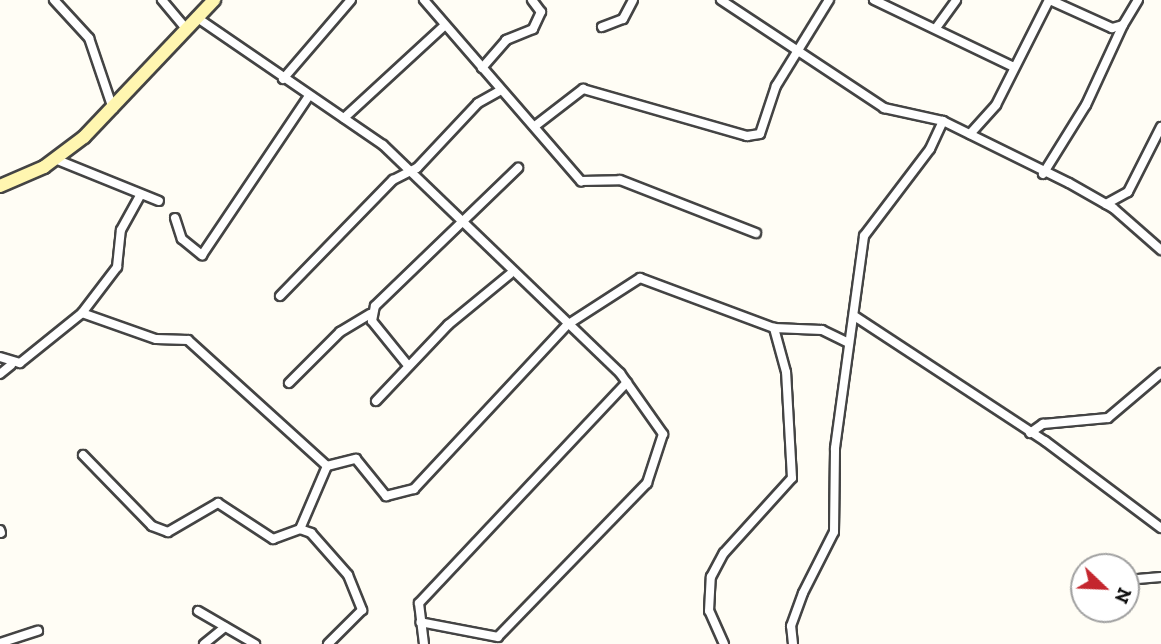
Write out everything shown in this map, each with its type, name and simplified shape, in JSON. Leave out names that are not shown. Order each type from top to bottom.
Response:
[{"type":"street","points":[[54,0],[89,38],[113,110]]},
{"type":"street","points":[[162,0],[187,30]]},
{"type":"street","points":[[0,186],[55,159],[113,110],[214,0]]},
{"type":"street","points":[[284,79],[351,0]]},
{"type":"street","points":[[424,0],[443,27],[482,68],[498,92],[536,127],[581,181],[620,180],[756,233]]},
{"type":"street","points":[[482,68],[506,40],[533,29],[541,12],[533,0]]},
{"type":"street","points":[[602,27],[623,19],[633,0]]},
{"type":"street","points":[[721,0],[796,54],[884,108],[943,121],[970,134],[1106,204],[1161,250]]},
{"type":"street","points":[[536,127],[583,89],[618,94],[747,136],[760,134],[776,86],[829,0]]},
{"type":"street","points":[[874,0],[1012,66]]},
{"type":"street","points":[[936,28],[956,0]]},
{"type":"street","points":[[970,134],[996,105],[1012,66],[1050,0],[1094,22],[1123,25]]},
{"type":"street","points":[[1043,173],[1086,106],[1123,25],[1138,0]]},
{"type":"street","points":[[199,19],[344,118],[412,172],[459,225],[627,382],[663,435],[647,483],[498,636],[420,622]]},
{"type":"street","points":[[344,118],[443,27]]},
{"type":"street","points":[[280,296],[393,180],[412,172],[487,95],[498,92]]},
{"type":"street","points":[[175,218],[182,239],[202,255],[309,96]]},
{"type":"street","points":[[793,644],[791,626],[803,593],[834,532],[835,448],[849,343],[856,317],[856,266],[864,236],[930,149],[943,121]]},
{"type":"street","points":[[1106,204],[1128,192],[1161,127]]},
{"type":"street","points":[[55,159],[139,197],[159,201]]},
{"type":"street","points":[[289,383],[340,332],[370,314],[518,168]]},
{"type":"street","points":[[0,374],[11,365],[46,347],[82,313],[117,267],[121,230],[139,197]]},
{"type":"street","points":[[376,401],[448,325],[510,274]]},
{"type":"street","points":[[327,466],[356,460],[386,496],[414,489],[567,325],[640,278],[774,328],[822,331],[849,343]]},
{"type":"street","points":[[82,313],[156,339],[188,340],[327,466]]},
{"type":"street","points":[[370,314],[406,363]]},
{"type":"street","points":[[856,317],[1030,433],[1161,528]]},
{"type":"street","points":[[724,644],[709,611],[711,577],[724,553],[792,478],[786,372],[774,328]]},
{"type":"street","points":[[0,357],[11,365]]},
{"type":"street","points":[[1030,433],[1044,424],[1108,418],[1161,373]]},
{"type":"street","points":[[424,644],[420,622],[422,598],[627,382]]},
{"type":"street","points":[[83,455],[152,526],[168,532],[218,503],[273,539],[299,529],[322,489],[327,466]]},
{"type":"street","points":[[299,529],[348,575],[362,610],[328,644]]},
{"type":"street","points":[[1140,579],[1161,577]]},
{"type":"street","points":[[198,611],[254,644]]},
{"type":"street","points":[[204,644],[225,627]]},
{"type":"street","points":[[0,643],[38,631]]}]
